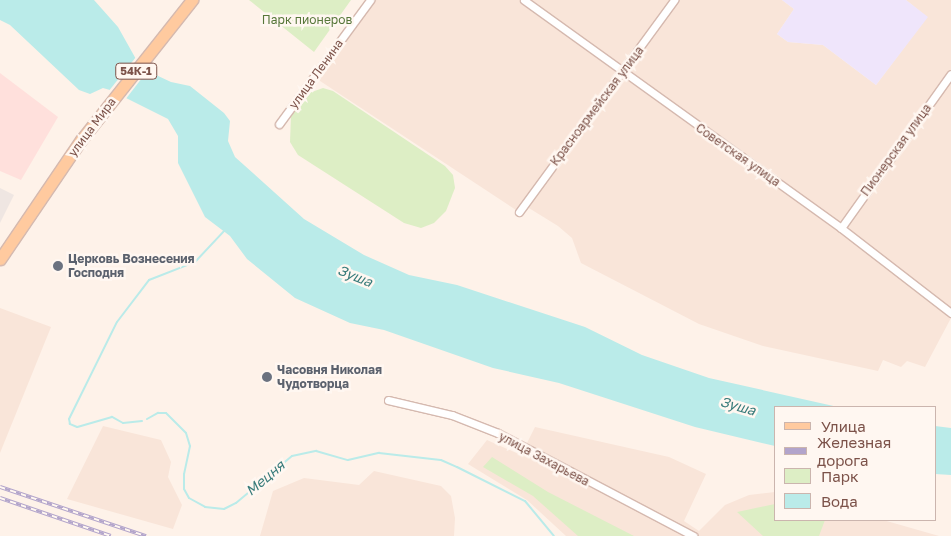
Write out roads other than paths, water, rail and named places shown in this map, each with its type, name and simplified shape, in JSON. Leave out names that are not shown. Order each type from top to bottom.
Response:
[{"type":"main road","name":"улица Мира","points":[[0,259],[81,140],[191,0]]},
{"type":"street","name":"улица Ленина","points":[[279,124],[370,0]]},
{"type":"street","name":"Советская улица","points":[[524,0],[841,228],[951,312]]},
{"type":"street","name":"Красноармейская улица","points":[[519,212],[623,73],[674,0]]},
{"type":"street","name":"Пионерская улица","points":[[841,228],[951,74]]},
{"type":"street","name":"улица Захарьева","points":[[388,400],[452,416],[498,433],[693,536]]},
{"type":"water","name":"Зуша","points":[[0,0],[94,0],[118,27],[141,68],[171,82],[190,86],[224,113],[230,121],[228,141],[235,157],[304,219],[364,255],[409,275],[457,285],[585,327],[642,355],[709,378],[834,406],[774,406],[774,446],[695,427],[559,383],[493,368],[384,330],[350,323],[295,298],[247,259],[230,236],[205,217],[178,163],[178,136],[168,119],[110,90],[103,88],[90,94],[79,90],[10,25],[0,20]]},
{"type":"water","points":[[936,426],[951,428],[951,475],[936,474]]},
{"type":"waterway","name":"Мецня","points":[[142,421],[123,423],[112,417],[77,427],[70,424],[69,419],[117,322],[149,280],[195,262],[225,230]]},
{"type":"waterway","name":"Мецня","points":[[147,419],[158,413],[166,413],[186,433],[190,446],[184,474],[184,489],[189,498],[205,507],[224,509],[236,503],[292,456],[316,451],[348,460],[379,453],[441,460],[457,467],[525,501],[554,536]]},
{"type":"railway","points":[[0,487],[146,536]]},
{"type":"railway","points":[[0,498],[111,536]]},
{"type":"place","name":"Церковь Вознесения Господня","points":[[58,266]]},
{"type":"place","name":"Часовня Николая Чудотворца","points":[[267,377]]},
{"type":"park label","name":"Парк пионеров","points":[[307,20]]}]
